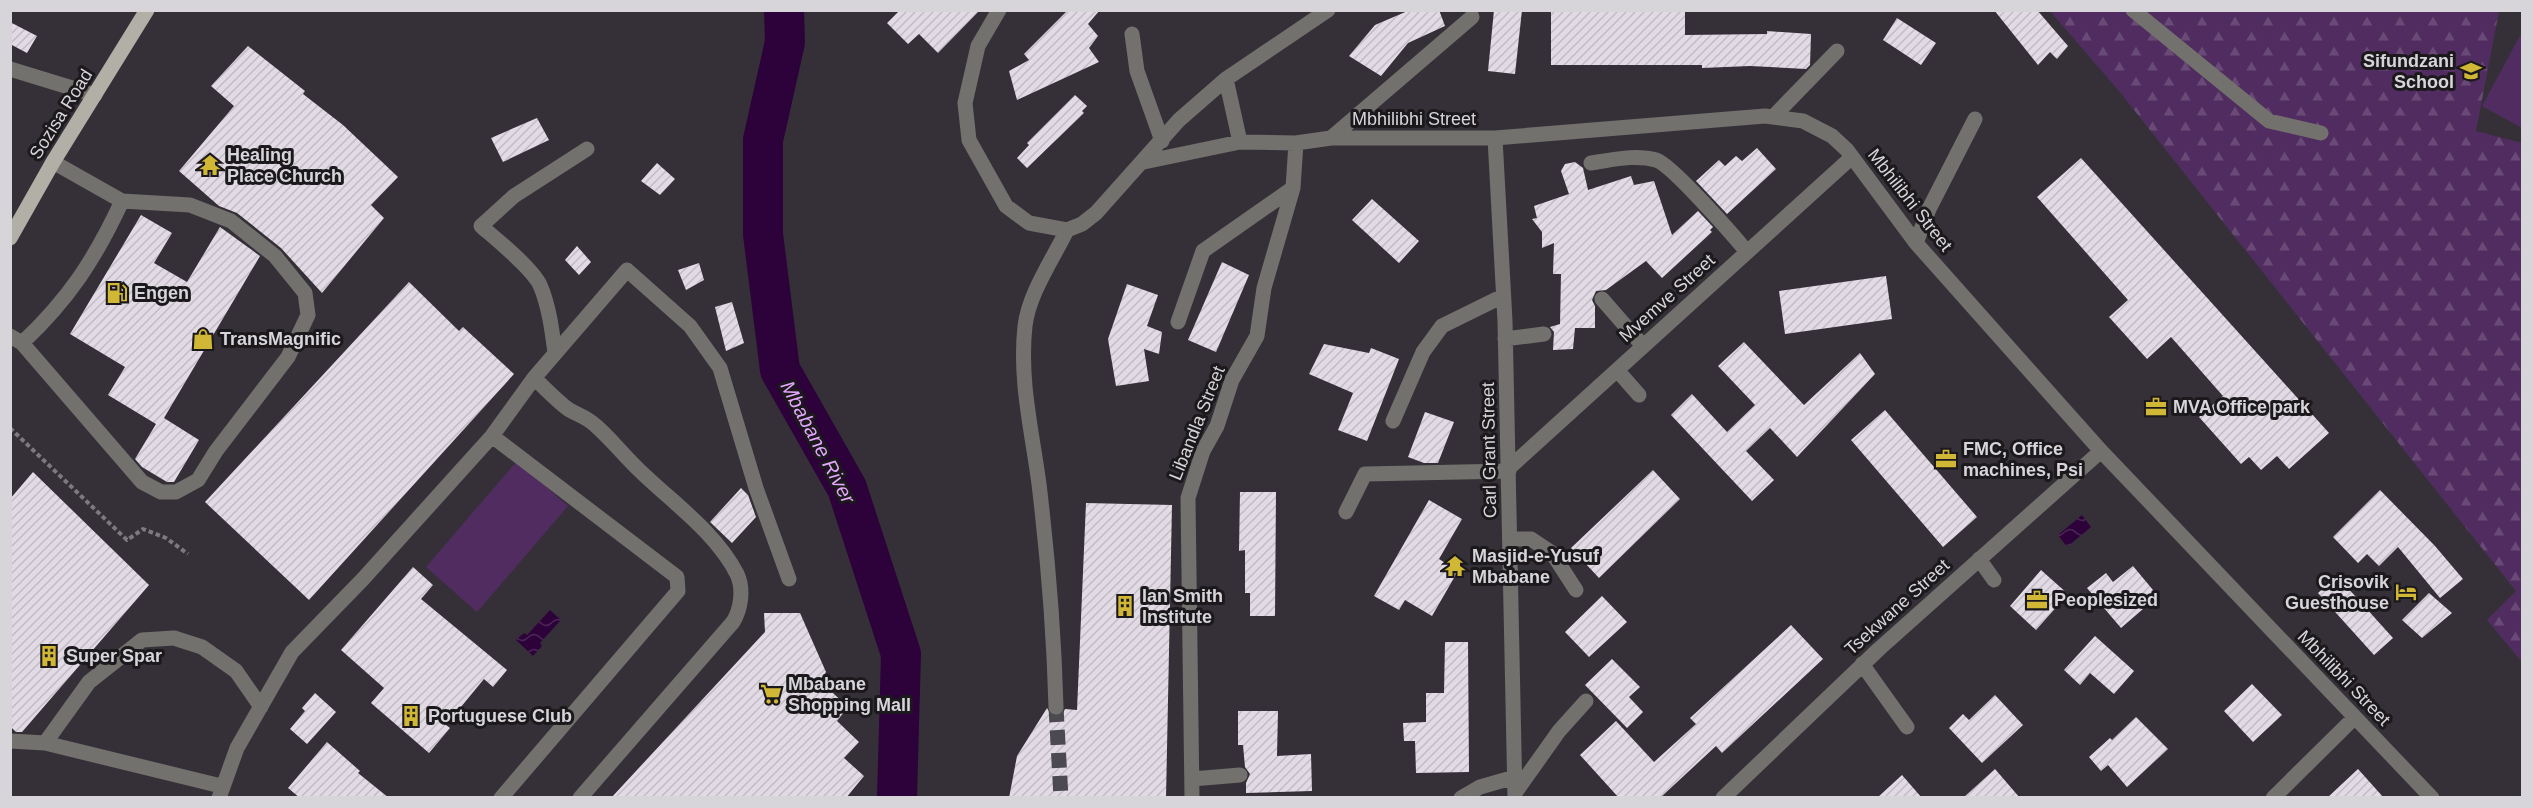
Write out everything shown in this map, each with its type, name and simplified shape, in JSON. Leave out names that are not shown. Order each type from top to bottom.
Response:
[{"type":"main road","name":"Sozisa Road","points":[[10,238],[53,162],[147,10]]},
{"type":"street","points":[[999,10],[978,46],[965,104],[969,140],[1006,206],[1029,223],[1067,230],[1082,224],[1096,213],[1144,162],[1179,120],[1226,79],[1328,10]]},
{"type":"street","points":[[2133,10],[2269,121],[2321,133]]},
{"type":"street","points":[[1331,138],[1472,18]]},
{"type":"street","points":[[1132,34],[1137,71],[1162,141]]},
{"type":"street","points":[[1773,117],[1837,51]]},
{"type":"street","points":[[10,69],[95,95]]},
{"type":"street","points":[[1226,79],[1240,142]]},
{"type":"street","name":"Mbhilibhi Street","points":[[1144,162],[1240,142],[1296,143],[1331,138],[1495,138],[1773,117],[1803,121],[1832,136],[1852,157],[1916,243],[2101,451],[2432,798]]},
{"type":"street","points":[[1916,243],[1929,209],[1975,119]]},
{"type":"street","name":"Carl Grant Street","points":[[1495,138],[1509,470],[1515,795]]},
{"type":"street","name":"Libandla Street","points":[[1192,798],[1188,498],[1203,451],[1217,426],[1233,380],[1257,336],[1264,288],[1293,188],[1296,143]]},
{"type":"street","points":[[555,353],[551,322],[539,283],[508,249],[481,226],[514,196],[587,148]]},
{"type":"street","points":[[1591,163],[1640,157],[1659,160],[1733,234],[1747,252]]},
{"type":"street","name":"Mvemve Street","points":[[1509,470],[1852,157]]},
{"type":"street","points":[[53,162],[122,201],[190,205],[231,221],[275,256],[305,293],[308,315],[288,357],[216,451],[198,480],[176,492],[161,492],[142,482],[16,339],[55,312],[105,238],[122,201]]},
{"type":"street","points":[[1178,322],[1203,251],[1293,188]]},
{"type":"street","points":[[1056,707],[1053,625],[1039,484],[1024,390],[1025,324],[1036,292],[1067,230]]},
{"type":"street","points":[[10,741],[45,743],[220,792],[237,748],[292,652],[363,579],[492,435],[534,378],[627,270],[690,326],[720,368],[756,488],[789,579]]},
{"type":"street","points":[[1393,421],[1423,352],[1442,326],[1503,296]]},
{"type":"street","points":[[1602,299],[1644,346]]},
{"type":"street","points":[[1505,339],[1544,334]]},
{"type":"street","points":[[1617,370],[1639,395]]},
{"type":"street","points":[[534,378],[569,410],[581,413],[604,432],[634,466],[687,513],[727,558],[738,576],[741,591],[740,606],[733,622],[580,798]]},
{"type":"street","points":[[492,435],[677,577],[678,591],[501,798]]},
{"type":"street","name":"Tsekwane Street","points":[[1723,798],[1862,664],[2101,451]]},
{"type":"street","points":[[1346,512],[1365,474],[1509,470]]},
{"type":"street","points":[[1510,539],[1531,539],[1552,553],[1575,590]]},
{"type":"street","points":[[1979,559],[1995,580]]},
{"type":"street","points":[[45,743],[89,682],[142,640],[174,638],[202,647],[236,671],[261,707]]},
{"type":"street","points":[[1862,664],[1907,727]]},
{"type":"street","points":[[1515,795],[1559,731],[1586,701]]},
{"type":"street","points":[[2273,798],[2354,718]]},
{"type":"street","points":[[1192,779],[1240,775]]},
{"type":"street","points":[[1461,798],[1480,787],[1515,777]]},
{"type":"path","points":[[10,428],[127,540],[143,529],[166,538],[188,554]]},
{"type":"green space","points":[[2050,11],[2499,11],[2476,131],[2522,143],[2522,662],[2487,620],[2516,591],[2119,91]]},
{"type":"green space","points":[[2522,32],[2522,128],[2482,106]]},
{"type":"green space","points":[[517,461],[568,506],[477,612],[426,567]]},
{"type":"water","points":[[2082,515],[2091,527],[2067,547],[2058,535]]},
{"type":"water","points":[[550,610],[561,620],[540,643],[542,646],[533,656],[516,640],[524,633],[527,635]]},
{"type":"building","points":[[900,10],[980,10],[938,53],[919,34],[908,44],[887,23]]},
{"type":"building","points":[[1068,10],[1100,10],[1088,24],[1098,36],[1089,48],[1099,62],[1017,100],[1009,71],[1029,60],[1024,54]]},
{"type":"building","points":[[1410,10],[1439,10],[1445,26],[1408,43],[1381,76],[1349,56],[1375,25]]},
{"type":"building","points":[[1494,10],[1522,10],[1515,74],[1488,71]]},
{"type":"building","points":[[1551,10],[1685,10],[1685,35],[1767,34],[1767,31],[1811,34],[1810,65],[1806,69],[1750,66],[1702,68],[1702,65],[1551,65]]},
{"type":"building","points":[[1994,10],[2037,10],[2068,46],[2057,59],[2050,52],[2038,65]]},
{"type":"building","points":[[1897,18],[1936,43],[1921,65],[1883,40]]},
{"type":"building","points":[[10,22],[37,36],[27,53],[10,44]]},
{"type":"building","points":[[248,46],[305,91],[303,94],[343,125],[398,177],[371,205],[384,218],[322,293],[281,248],[237,213],[219,206],[179,171],[234,106],[211,86]]},
{"type":"building","points":[[1075,95],[1087,106],[1082,111],[1084,113],[1027,168],[1017,158],[1029,145],[1027,143]]},
{"type":"building","points":[[537,118],[549,140],[503,162],[491,138]]},
{"type":"building","points":[[1757,148],[1776,169],[1727,214],[1696,181],[1719,160],[1725,166],[1736,156],[1742,161]]},
{"type":"building","points":[[2081,158],[2329,433],[2289,469],[2277,456],[2261,470],[2249,457],[2241,464],[2199,417],[2223,396],[2171,337],[2147,359],[2109,317],[2128,300],[2037,197]]},
{"type":"building","points":[[1575,162],[1583,168],[1588,190],[1631,176],[1634,185],[1654,181],[1672,235],[1698,211],[1713,227],[1710,230],[1712,232],[1662,278],[1646,261],[1606,290],[1596,291],[1592,300],[1595,306],[1595,328],[1575,328],[1573,349],[1553,350],[1554,332],[1550,327],[1560,324],[1561,274],[1553,274],[1554,243],[1542,248],[1542,232],[1532,219],[1537,218],[1534,206],[1569,194],[1561,171],[1565,164]]},
{"type":"building","points":[[657,163],[675,179],[660,195],[641,181]]},
{"type":"building","points":[[1372,199],[1419,241],[1399,263],[1352,220]]},
{"type":"building","points":[[141,215],[172,233],[154,263],[187,282],[220,227],[260,256],[164,418],[199,440],[174,482],[167,482],[142,467],[135,459],[156,424],[108,395],[125,367],[70,334]]},
{"type":"building","points":[[577,246],[591,262],[579,275],[565,260]]},
{"type":"building","points":[[1222,262],[1249,275],[1216,352],[1188,340]]},
{"type":"building","points":[[699,263],[704,280],[686,290],[678,270]]},
{"type":"building","points":[[1886,276],[1892,319],[1785,334],[1779,291]]},
{"type":"building","points":[[409,282],[459,331],[463,327],[514,374],[309,600],[205,502]]},
{"type":"building","points":[[1127,284],[1158,295],[1147,326],[1162,332],[1159,354],[1144,349],[1149,381],[1116,386],[1108,339]]},
{"type":"building","points":[[732,302],[744,343],[726,351],[715,307]]},
{"type":"building","points":[[1744,342],[1804,405],[1860,353],[1875,374],[1797,457],[1770,428],[1746,451],[1774,480],[1752,501],[1671,415],[1692,394],[1727,432],[1755,405],[1718,366]]},
{"type":"building","points":[[1324,344],[1369,353],[1371,348],[1399,359],[1367,441],[1338,430],[1353,393],[1309,374]]},
{"type":"building","points":[[1885,410],[1977,517],[1943,547],[1851,440]]},
{"type":"building","points":[[1425,412],[1454,422],[1438,463],[1424,463],[1408,457]]},
{"type":"building","points":[[1653,470],[1680,499],[1599,578],[1571,548]]},
{"type":"building","name":"Super Spar","points":[[33,472],[149,585],[22,732],[16,732],[10,726],[10,499]]},
{"type":"building","points":[[741,488],[748,495],[756,517],[732,543],[710,522]]},
{"type":"building","points":[[2380,490],[2435,546],[2463,579],[2440,598],[2398,547],[2379,566],[2367,554],[2358,563],[2333,537]]},
{"type":"building","points":[[1240,492],[1276,492],[1275,616],[1250,616],[1250,593],[1245,593],[1245,550],[1239,551]]},
{"type":"building","points":[[1429,500],[1462,519],[1439,559],[1458,571],[1432,616],[1405,600],[1399,610],[1374,596]]},
{"type":"building","name":"Ian Smith Institute","points":[[1086,503],[1172,505],[1166,798],[1009,798],[1017,756],[1047,708],[1051,715],[1056,717],[1062,715],[1065,709],[1077,710]]},
{"type":"building","points":[[2133,566],[2158,596],[2121,628],[2087,588],[2106,573],[2113,582]]},
{"type":"building","points":[[413,567],[433,585],[421,599],[507,670],[493,687],[484,679],[446,725],[450,728],[429,753],[371,703],[384,688],[341,650]]},
{"type":"building","points":[[2041,570],[2068,594],[2036,630],[2010,606]]},
{"type":"building","points":[[2337,576],[2393,638],[2374,655],[2318,593]]},
{"type":"building","points":[[2429,593],[2452,613],[2422,638],[2402,620]]},
{"type":"building","points":[[1602,596],[1627,622],[1589,657],[1565,632]]},
{"type":"building","name":"Mbabane Shopping Mall","points":[[764,613],[800,613],[826,672],[820,681],[848,707],[837,721],[859,742],[844,758],[864,776],[846,798],[611,798],[765,632]]},
{"type":"building","points":[[1791,625],[1823,659],[1722,753],[1716,746],[1660,798],[1619,798],[1580,755],[1616,721],[1654,762],[1696,724],[1690,718]]},
{"type":"building","points":[[2095,636],[2134,671],[2114,694],[2090,673],[2080,685],[2064,670]]},
{"type":"building","points":[[1445,642],[1468,642],[1469,772],[1416,773],[1415,741],[1404,741],[1403,723],[1426,722],[1426,693],[1444,693]]},
{"type":"building","points":[[1612,659],[1640,687],[1629,697],[1643,712],[1627,728],[1585,685]]},
{"type":"building","points":[[2252,684],[2282,715],[2253,742],[2224,711]]},
{"type":"building","points":[[315,693],[336,712],[307,744],[290,729],[305,711],[302,708]]},
{"type":"building","points":[[1995,695],[2023,725],[1982,763],[1949,728],[1963,714],[1969,720]]},
{"type":"building","points":[[1238,711],[1278,711],[1277,756],[1311,754],[1312,791],[1246,793],[1246,783],[1250,774],[1245,767],[1243,745],[1238,745]]},
{"type":"building","points":[[2136,717],[2168,749],[2127,787],[2108,765],[2101,771],[2089,757],[2110,738],[2112,740]]},
{"type":"building","points":[[327,742],[360,771],[358,773],[389,798],[300,798],[288,788]]},
{"type":"building","points":[[1995,769],[2020,798],[1963,798]]},
{"type":"building","points":[[2358,769],[2384,798],[2327,798]]},
{"type":"building","points":[[1902,775],[1922,798],[1877,798]]},
{"type":"waterway","name":"Mbabane River","points":[[784,10],[785,42],[763,140],[763,234],[780,370],[847,488],[901,654],[897,798]]},
{"type":"tunnel","points":[[1056,707],[1061,798]]},
{"type":"place","name":"Sifundzani School","points":[[2471,71]]},
{"type":"place","name":"Healing Place Church","points":[[210,165]]},
{"type":"place","name":"Engen","points":[[117,293]]},
{"type":"place","name":"TransMagnific","points":[[203,339]]},
{"type":"place","name":"MVA Office park","points":[[2156,407]]},
{"type":"place","name":"FMC, Office machines, Psi","points":[[1946,459]]},
{"type":"place","name":"Masjid-e-Yusuf Mbabane","points":[[1455,566]]},
{"type":"place","name":"Crisovik Guesthouse","points":[[2406,592]]},
{"type":"place","name":"Peoplesized","points":[[2037,600]]},
{"type":"place","name":"Ian Smith Institute","points":[[1125,606]]},
{"type":"place","name":"Super Spar","points":[[49,656]]},
{"type":"place","name":"Mbabane Shopping Mall","points":[[771,694]]},
{"type":"place","name":"Portuguese Club","points":[[411,716]]}]
